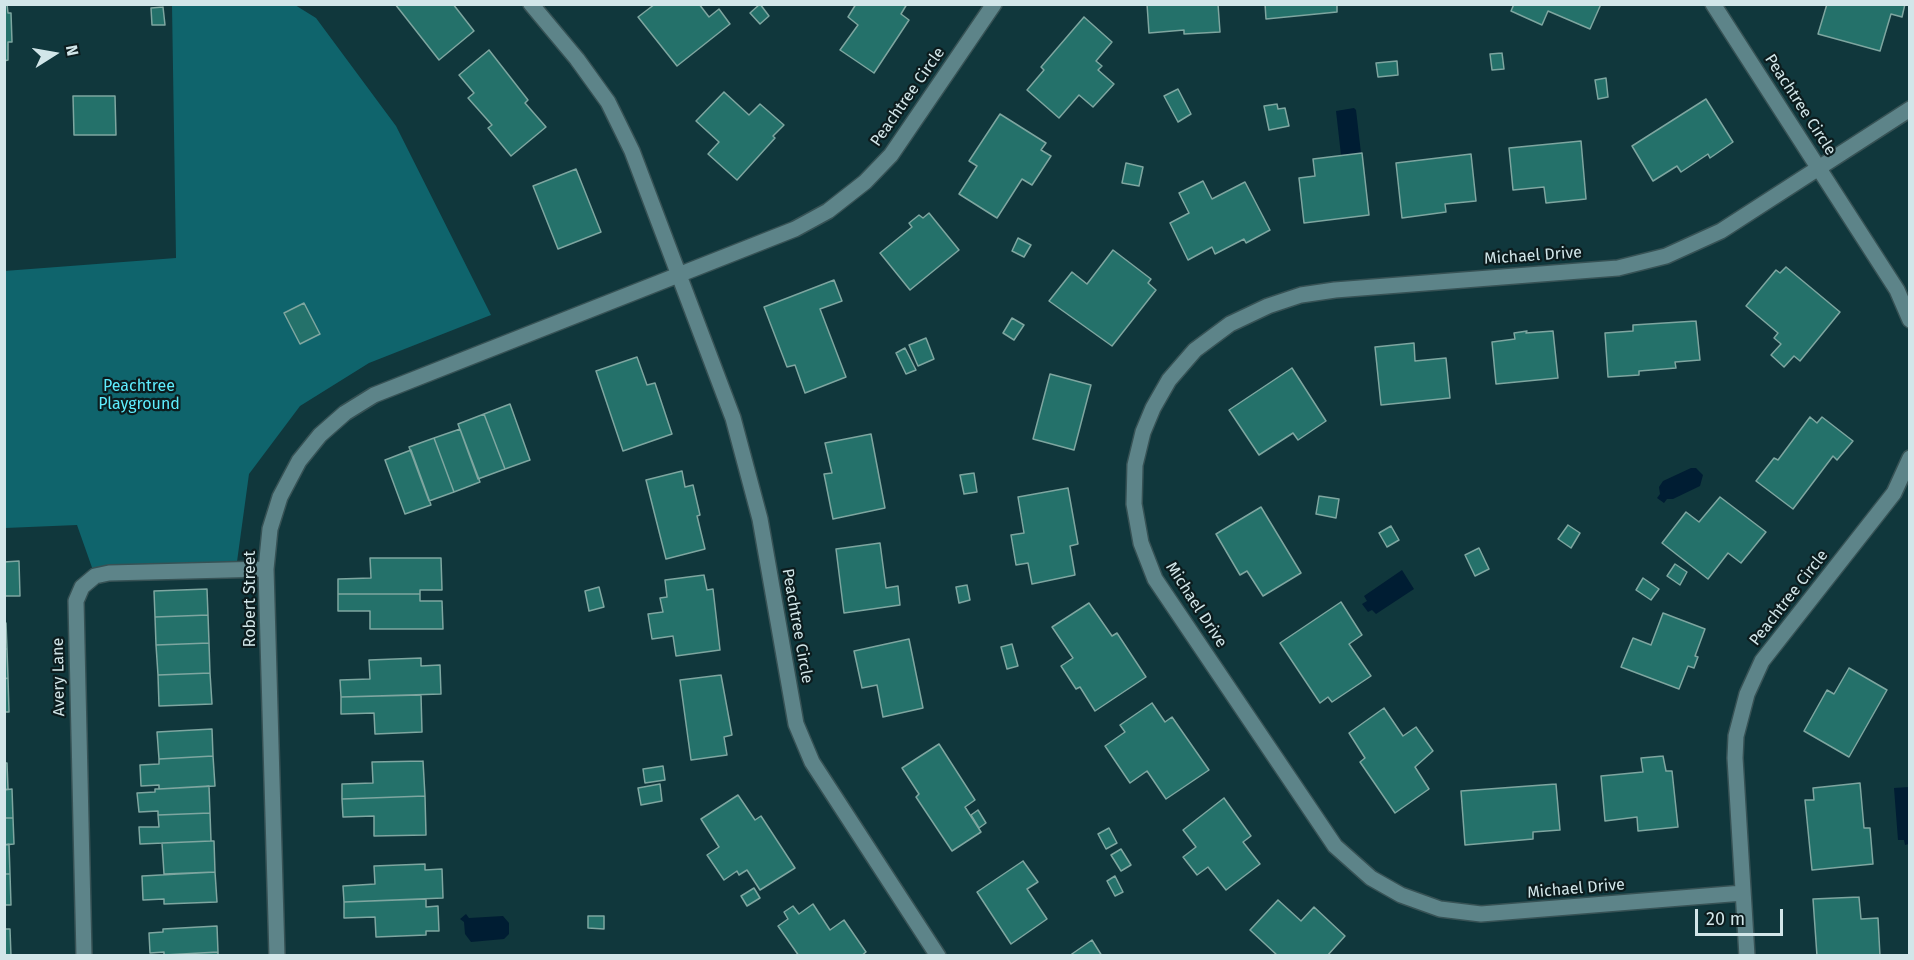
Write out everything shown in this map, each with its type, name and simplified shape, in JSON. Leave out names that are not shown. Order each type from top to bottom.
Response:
[{"type":"street","name":"Peachtree Circle","points":[[531,4],[577,59],[608,102],[632,150],[733,418],[760,519],[796,724],[812,762],[938,956]]},
{"type":"street","name":"Peachtree Circle","points":[[679,276],[795,230],[828,211],[865,182],[891,154],[994,4]]},
{"type":"street","name":"Peachtree Circle","points":[[1713,4],[1897,290],[1910,320]]},
{"type":"street","name":"Michael Drive","points":[[1743,893],[1481,914],[1440,909],[1401,895],[1371,878],[1335,846],[1155,579],[1141,543],[1134,504],[1135,465],[1149,416],[1169,380],[1195,350],[1230,324],[1268,306],[1301,296],[1335,290],[1618,268],[1666,256],[1721,231],[1910,109]]},
{"type":"street","name":"Robert Street","points":[[277,956],[266,569],[270,529],[280,497],[299,461],[320,435],[345,413],[374,395],[679,276]]},
{"type":"street","name":"Peachtree Circle","points":[[1747,956],[1735,758],[1737,736],[1747,694],[1762,661],[1894,493],[1910,458]]},
{"type":"street","name":"Avery Lane","points":[[84,956],[76,601],[82,587],[95,576],[109,573],[266,569]]},
{"type":"green space","name":"Peachtree Playground","points":[[172,5],[295,5],[316,18],[396,126],[491,315],[369,363],[300,406],[249,474],[236,569],[95,576],[77,525],[5,528],[4,271],[176,258]]},
{"type":"shaded area","points":[[1354,108],[1361,153],[1341,155],[1336,111]]},
{"type":"shaded area","points":[[1691,468],[1696,468],[1703,475],[1700,486],[1673,499],[1667,499],[1664,503],[1657,498],[1663,481]]},
{"type":"shaded area","points":[[1402,570],[1414,589],[1376,614],[1372,610],[1368,612],[1362,604],[1367,601],[1364,596]]},
{"type":"shaded area","points":[[1909,787],[1909,844],[1905,845],[1904,840],[1898,840],[1894,788]]},
{"type":"shaded area","points":[[466,914],[469,918],[503,916],[509,923],[509,934],[504,939],[471,942],[465,934],[464,922],[460,919]]},
{"type":"building","points":[[4,4],[7,4],[8,13],[11,13],[12,42],[8,42],[8,60],[4,61]]},
{"type":"building","points":[[395,4],[453,4],[474,31],[439,60]]},
{"type":"building","points":[[655,4],[699,4],[709,17],[719,9],[730,24],[677,66],[638,17]]},
{"type":"building","points":[[760,4],[769,16],[760,24],[750,13]]},
{"type":"building","points":[[856,4],[907,4],[901,14],[909,20],[874,73],[840,50],[858,25],[848,17]]},
{"type":"building","points":[[1147,4],[1218,4],[1220,32],[1184,34],[1184,30],[1149,33]]},
{"type":"building","points":[[1265,4],[1337,4],[1337,12],[1266,19]]},
{"type":"building","points":[[1514,4],[1601,4],[1590,29],[1548,11],[1542,25],[1511,11]]},
{"type":"building","points":[[1827,4],[1905,4],[1902,17],[1891,14],[1880,51],[1818,34]]},
{"type":"building","points":[[163,7],[165,25],[152,25],[151,8]]},
{"type":"building","points":[[1084,17],[1112,42],[1096,61],[1102,66],[1098,70],[1114,84],[1093,107],[1079,95],[1059,118],[1027,90],[1044,70],[1041,67]]},
{"type":"building","points":[[489,50],[528,100],[525,103],[546,127],[511,156],[488,128],[492,125],[468,98],[474,93],[459,75]]},
{"type":"building","points":[[1502,53],[1504,69],[1492,70],[1490,54]]},
{"type":"building","points":[[1397,61],[1398,75],[1378,77],[1376,63]]},
{"type":"building","points":[[1606,78],[1608,97],[1598,99],[1595,80]]},
{"type":"building","points":[[1178,89],[1191,114],[1178,122],[1164,96]]},
{"type":"building","points":[[724,92],[749,115],[760,104],[784,125],[737,180],[708,154],[719,142],[696,121]]},
{"type":"building","points":[[73,96],[115,96],[116,135],[74,135]]},
{"type":"building","points":[[1706,99],[1733,142],[1710,158],[1708,154],[1681,172],[1677,166],[1653,181],[1632,146]]},
{"type":"building","points":[[1277,104],[1278,109],[1285,108],[1289,126],[1269,130],[1264,106]]},
{"type":"building","points":[[1000,114],[1046,143],[1041,150],[1051,156],[1032,185],[1022,179],[997,218],[959,194],[977,166],[969,161]]},
{"type":"building","points":[[1581,141],[1586,199],[1546,203],[1544,187],[1513,190],[1509,148]]},
{"type":"building","points":[[1362,153],[1369,215],[1304,223],[1299,178],[1315,176],[1313,159]]},
{"type":"building","points":[[1471,154],[1476,201],[1445,204],[1446,212],[1402,218],[1396,163]]},
{"type":"building","points":[[1126,163],[1143,167],[1139,186],[1122,183]]},
{"type":"building","points":[[576,169],[601,232],[558,249],[533,186]]},
{"type":"building","points":[[1203,181],[1212,199],[1245,182],[1270,230],[1246,243],[1244,239],[1215,254],[1212,247],[1188,260],[1170,223],[1189,213],[1179,193]]},
{"type":"building","points":[[929,213],[959,250],[910,290],[880,253],[912,227],[909,223],[919,215],[923,218]]},
{"type":"building","points":[[1018,238],[1031,245],[1024,257],[1012,251]]},
{"type":"building","points":[[1113,250],[1151,279],[1148,283],[1156,290],[1112,346],[1049,301],[1072,272],[1087,284]]},
{"type":"building","points":[[1786,267],[1840,312],[1800,361],[1794,356],[1784,367],[1771,355],[1781,344],[1774,338],[1778,333],[1746,306],[1776,270],[1780,273]]},
{"type":"building","points":[[834,280],[842,301],[820,309],[846,377],[805,393],[795,365],[787,367],[764,307]]},
{"type":"building","points":[[304,303],[320,334],[300,344],[284,313]]},
{"type":"building","points":[[1012,318],[1024,325],[1014,340],[1003,333]]},
{"type":"building","points":[[1696,321],[1700,360],[1675,362],[1676,368],[1639,371],[1639,375],[1608,377],[1605,333],[1633,331],[1633,325]]},
{"type":"building","points":[[1527,331],[1526,333],[1553,331],[1558,378],[1496,384],[1492,342],[1515,339],[1514,333]]},
{"type":"building","points":[[926,338],[934,359],[918,366],[909,345]]},
{"type":"building","points":[[1414,343],[1415,361],[1446,358],[1450,398],[1381,405],[1375,347]]},
{"type":"building","points":[[905,348],[916,370],[906,374],[896,353]]},
{"type":"building","points":[[637,357],[647,385],[655,383],[672,434],[623,451],[596,371]]},
{"type":"building","points":[[1292,368],[1326,421],[1298,440],[1293,433],[1259,455],[1229,410]]},
{"type":"building","points":[[1050,374],[1091,385],[1074,450],[1033,439]]},
{"type":"building","points":[[510,404],[530,460],[505,469],[484,414]]},
{"type":"building","points":[[484,414],[505,469],[478,479],[458,424]]},
{"type":"building","points":[[1810,417],[1817,423],[1822,417],[1853,441],[1837,460],[1833,456],[1793,509],[1756,481],[1774,458],[1778,460]]},
{"type":"building","points":[[460,429],[480,482],[454,492],[434,438]]},
{"type":"building","points":[[871,434],[885,508],[833,519],[824,474],[832,473],[825,443]]},
{"type":"building","points":[[434,438],[454,492],[429,501],[409,447]]},
{"type":"building","points":[[411,450],[431,505],[405,514],[385,460]]},
{"type":"building","points":[[682,471],[685,487],[693,485],[705,549],[666,559],[646,480]]},
{"type":"building","points":[[974,473],[977,492],[964,494],[960,475]]},
{"type":"building","points":[[1068,488],[1078,544],[1070,546],[1075,575],[1032,584],[1028,563],[1016,565],[1011,535],[1024,533],[1018,497]]},
{"type":"building","points":[[1319,496],[1339,499],[1336,518],[1316,514]]},
{"type":"building","points":[[1720,497],[1766,532],[1741,563],[1728,553],[1708,579],[1662,543],[1686,512],[1699,522]]},
{"type":"building","points":[[1261,507],[1301,573],[1263,596],[1247,571],[1240,575],[1216,534]]},
{"type":"building","points":[[1568,525],[1580,533],[1571,548],[1558,539]]},
{"type":"building","points":[[1391,526],[1399,540],[1387,547],[1379,533]]},
{"type":"building","points":[[880,543],[886,588],[898,586],[900,605],[844,613],[836,549]]},
{"type":"building","points":[[1479,548],[1489,569],[1475,576],[1465,555]]},
{"type":"building","points":[[370,558],[441,558],[442,590],[420,590],[420,594],[338,594],[338,579],[371,578]]},
{"type":"building","points":[[19,561],[20,596],[4,596],[4,562]]},
{"type":"building","points":[[1675,564],[1687,572],[1680,585],[1667,576]]},
{"type":"building","points":[[704,575],[707,590],[713,589],[720,650],[676,656],[673,636],[652,639],[648,614],[663,612],[660,598],[667,597],[665,580]]},
{"type":"building","points":[[1643,578],[1659,589],[1651,600],[1636,590]]},
{"type":"building","points":[[967,585],[970,600],[959,603],[956,587]]},
{"type":"building","points":[[599,587],[604,607],[589,611],[585,591]]},
{"type":"building","points":[[207,589],[208,615],[155,617],[154,591]]},
{"type":"building","points":[[338,594],[420,594],[420,601],[442,601],[443,629],[370,629],[370,611],[338,611]]},
{"type":"building","points":[[1341,602],[1362,635],[1349,644],[1371,676],[1332,702],[1328,697],[1320,703],[1280,643]]},
{"type":"building","points":[[1089,603],[1112,636],[1117,633],[1146,677],[1095,711],[1080,687],[1076,689],[1061,666],[1073,658],[1052,627]]},
{"type":"building","points":[[1663,613],[1705,629],[1695,656],[1698,657],[1694,668],[1688,666],[1679,689],[1621,667],[1633,638],[1651,645]]},
{"type":"building","points":[[208,615],[209,643],[156,645],[155,617]]},
{"type":"building","points":[[4,623],[6,623],[7,649],[4,649]]},
{"type":"building","points":[[909,639],[923,708],[883,717],[877,685],[862,688],[854,651]]},
{"type":"building","points":[[209,643],[210,673],[158,675],[156,645]]},
{"type":"building","points":[[1012,644],[1018,666],[1007,669],[1001,647]]},
{"type":"building","points":[[4,649],[7,649],[8,678],[4,679]]},
{"type":"building","points":[[421,658],[421,666],[440,665],[441,694],[341,697],[340,680],[370,679],[369,660]]},
{"type":"building","points":[[1849,668],[1887,690],[1849,757],[1804,731],[1827,690],[1834,694]]},
{"type":"building","points":[[210,673],[212,704],[159,706],[158,675]]},
{"type":"building","points":[[721,675],[732,735],[724,737],[727,755],[691,760],[680,680]]},
{"type":"building","points":[[8,678],[9,712],[4,712],[4,679]]},
{"type":"building","points":[[421,695],[422,732],[375,734],[374,713],[341,714],[341,697]]},
{"type":"building","points":[[1152,703],[1165,722],[1172,717],[1209,770],[1166,799],[1147,771],[1130,783],[1105,746],[1125,732],[1120,725]]},
{"type":"building","points":[[1384,708],[1403,736],[1416,727],[1433,751],[1415,767],[1429,789],[1395,813],[1360,762],[1365,758],[1349,733]]},
{"type":"building","points":[[212,729],[213,756],[159,759],[157,732]]},
{"type":"building","points":[[939,744],[975,800],[965,807],[981,832],[952,851],[916,797],[919,794],[902,768]]},
{"type":"building","points":[[213,756],[215,786],[159,789],[159,785],[141,786],[140,765],[159,764],[159,759]]},
{"type":"building","points":[[1663,756],[1666,771],[1672,771],[1678,827],[1638,831],[1637,817],[1605,821],[1601,776],[1643,772],[1641,758]]},
{"type":"building","points":[[423,761],[425,796],[342,799],[342,784],[373,783],[372,762]]},
{"type":"building","points":[[4,763],[7,763],[8,789],[4,790]]},
{"type":"building","points":[[663,766],[665,780],[645,783],[643,769]]},
{"type":"building","points":[[1860,783],[1864,828],[1870,828],[1873,864],[1812,870],[1805,800],[1814,800],[1813,788]]},
{"type":"building","points":[[660,784],[662,801],[641,805],[638,788]]},
{"type":"building","points":[[1556,784],[1560,830],[1533,832],[1533,839],[1465,845],[1461,791]]},
{"type":"building","points":[[209,786],[210,813],[158,815],[158,811],[139,812],[137,793],[155,792],[155,789]]},
{"type":"building","points":[[12,789],[13,818],[4,818],[4,790]]},
{"type":"building","points":[[738,795],[755,820],[761,816],[795,868],[760,890],[747,870],[739,875],[737,871],[724,880],[707,855],[719,847],[701,819]]},
{"type":"building","points":[[425,796],[426,835],[374,836],[374,816],[343,817],[342,799]]},
{"type":"building","points":[[1224,798],[1251,836],[1243,842],[1260,864],[1226,890],[1208,867],[1197,875],[1183,857],[1196,847],[1183,830]]},
{"type":"building","points":[[978,810],[986,823],[979,828],[971,815]]},
{"type":"building","points":[[210,813],[211,841],[140,844],[139,827],[159,827],[158,815]]},
{"type":"building","points":[[4,818],[13,818],[14,844],[4,845]]},
{"type":"building","points":[[1109,828],[1117,843],[1106,849],[1098,834]]},
{"type":"building","points":[[214,841],[215,872],[164,874],[162,843]]},
{"type":"building","points":[[9,844],[10,874],[4,874],[4,845]]},
{"type":"building","points":[[1121,849],[1131,865],[1121,871],[1111,855]]},
{"type":"building","points":[[1023,861],[1038,882],[1027,889],[1047,919],[1011,944],[977,892]]},
{"type":"building","points":[[425,864],[425,870],[442,869],[443,898],[344,902],[343,886],[375,884],[374,866]]},
{"type":"building","points":[[215,872],[217,902],[164,904],[164,899],[143,900],[142,876]]},
{"type":"building","points":[[4,874],[10,874],[11,905],[4,905]]},
{"type":"building","points":[[1115,876],[1123,892],[1115,896],[1107,881]]},
{"type":"building","points":[[754,888],[760,898],[747,906],[741,896]]},
{"type":"building","points":[[1859,897],[1861,919],[1878,918],[1880,956],[1817,956],[1813,899]]},
{"type":"building","points":[[426,899],[426,907],[438,906],[439,931],[426,931],[426,935],[376,937],[375,917],[344,918],[344,902]]},
{"type":"building","points":[[1278,900],[1301,921],[1314,907],[1345,936],[1327,956],[1278,956],[1250,930]]},
{"type":"building","points":[[813,904],[830,930],[844,920],[866,952],[861,956],[799,956],[778,926],[788,919],[784,912],[793,906],[799,914]]},
{"type":"building","points":[[588,916],[604,916],[604,929],[588,928]]},
{"type":"building","points":[[217,926],[218,952],[164,955],[164,952],[150,953],[149,933],[163,932],[163,929]]},
{"type":"building","points":[[4,929],[10,929],[11,956],[4,956]]},
{"type":"building","points":[[1092,940],[1102,956],[1069,956]]},
{"type":"building","points":[[218,952],[218,956],[164,955]]}]
